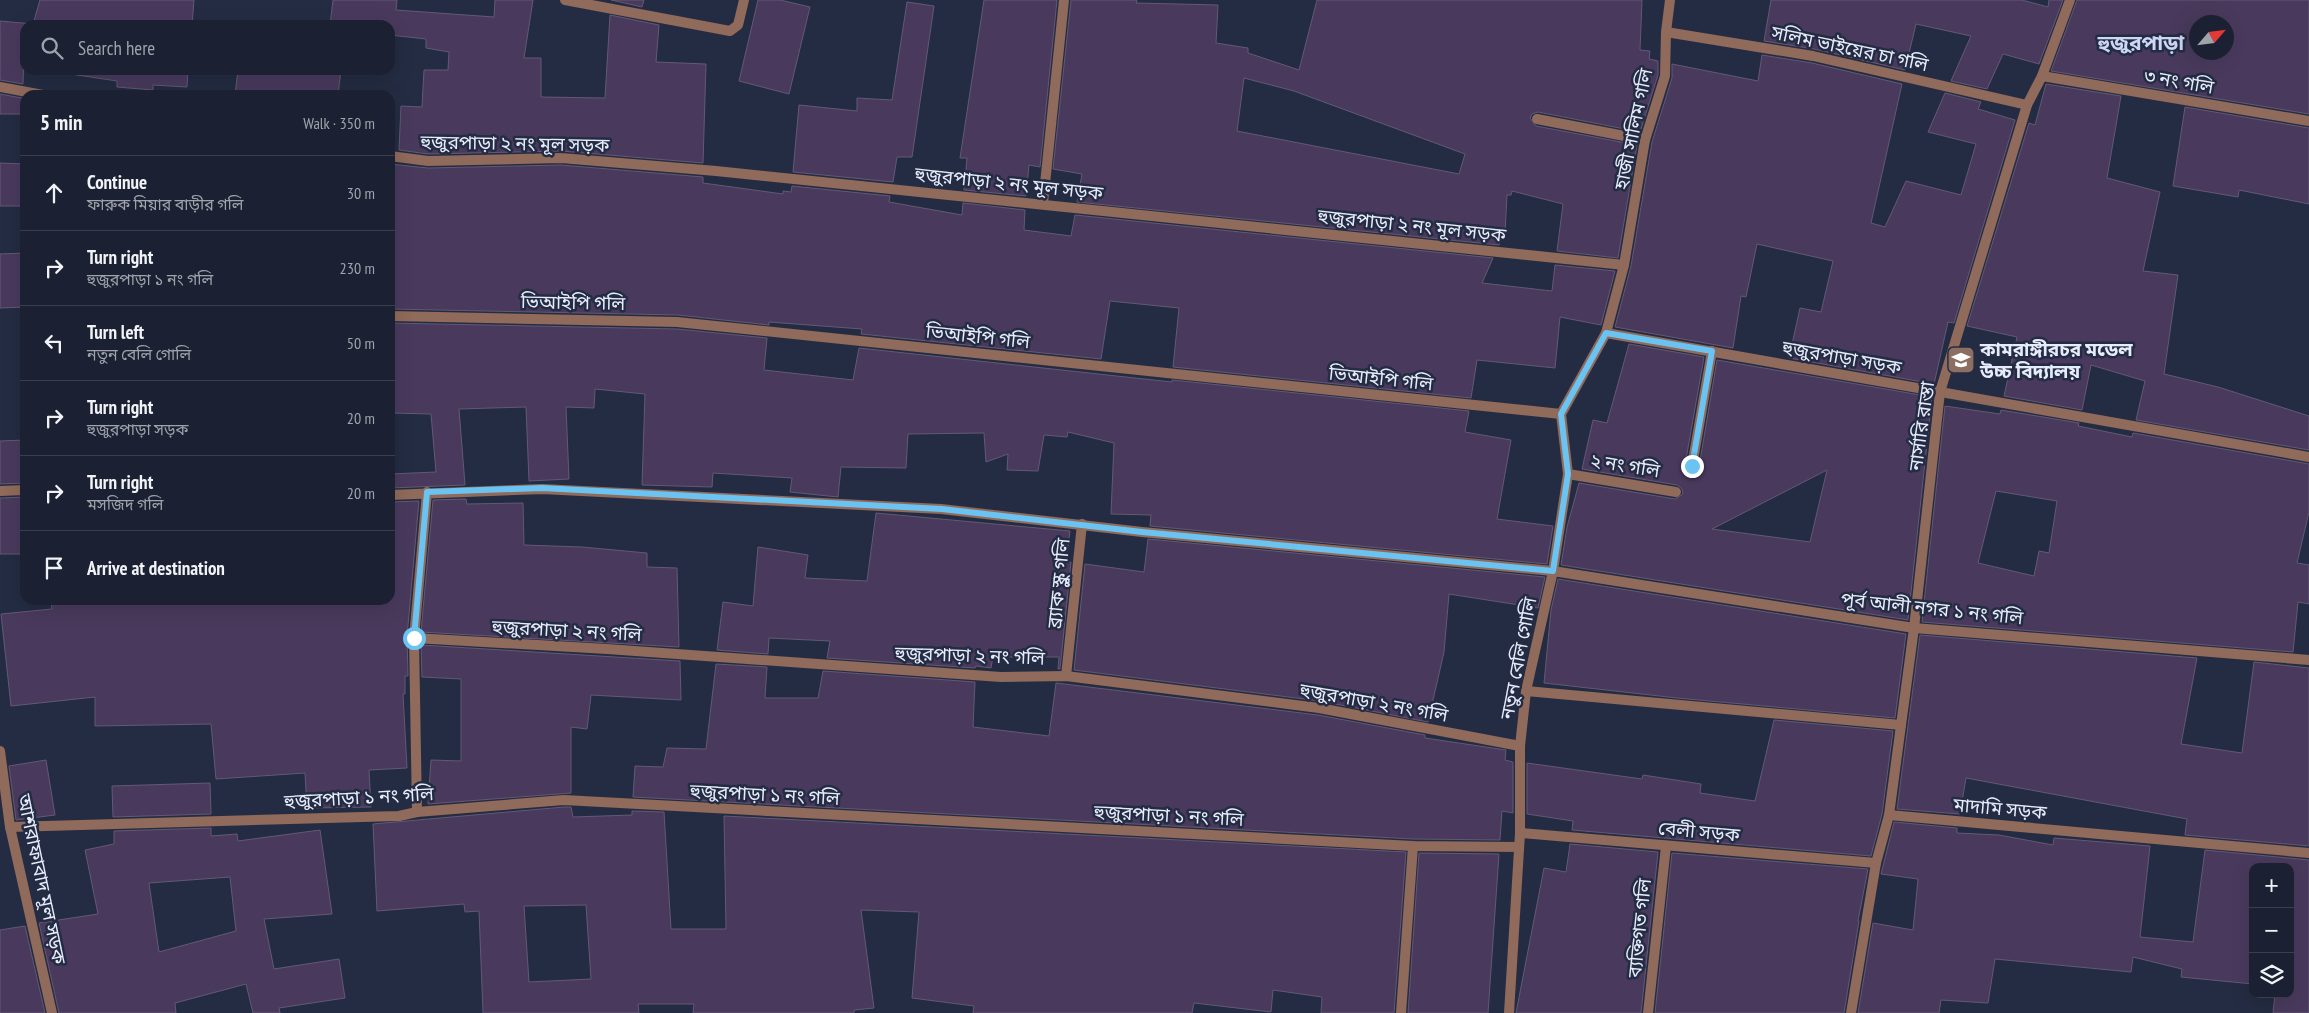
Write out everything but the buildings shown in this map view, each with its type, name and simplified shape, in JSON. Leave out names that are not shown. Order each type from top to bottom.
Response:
[{"type":"street","points":[[565,0],[730,31],[738,25],[744,0]]},
{"type":"street","points":[[1043,203],[1064,0]]},
{"type":"street","name":"হাজী সালিম গলি","points":[[1624,265],[1645,140],[1665,76],[1666,32],[1670,0]]},
{"type":"street","name":"নার্সারি রাস্তা","points":[[1888,815],[1914,628],[1940,392],[2027,104],[2042,76],[2070,0]]},
{"type":"street","name":"সলিম ভাইয়ের চা গলি","points":[[1666,32],[1813,56],[2027,104]]},
{"type":"street","name":"৩ নং গলি","points":[[2042,76],[2309,121]]},
{"type":"street","points":[[0,87],[20,91]]},
{"type":"street","points":[[1537,119],[1645,140]]},
{"type":"street","name":"হুজুরপাড়া ২ নং মূল সড়ক","points":[[395,157],[428,161],[561,158],[716,171],[1043,203],[1624,265]]},
{"type":"street","points":[[1561,414],[1606,333],[1624,265]]},
{"type":"street","name":"ভিআইপি গলি","points":[[395,316],[677,322],[1561,414]]},
{"type":"street","name":"হুজুরপাড়া সড়ক","points":[[1606,333],[2309,457]]},
{"type":"street","points":[[1692,466],[1712,351]]},
{"type":"street","name":"নতুন বেলি গোলি","points":[[1509,1013],[1520,833],[1520,746],[1526,691],[1553,571],[1568,474],[1561,414]]},
{"type":"street","name":"২ নং গলি","points":[[1568,474],[1676,492]]},
{"type":"street","points":[[395,495],[542,488],[942,509],[1152,533],[1553,571]]},
{"type":"street","points":[[0,490],[20,490]]},
{"type":"street","points":[[417,812],[414,638],[427,492]]},
{"type":"street","name":"ব্র্যাক স্কুল গলি","points":[[1066,676],[1082,524]]},
{"type":"street","name":"পূর্ব আলী নগর ১ নং গলি","points":[[1553,571],[1914,628],[2309,660]]},
{"type":"street","name":"হুজুরপাড়া ২ নং গলি","points":[[414,638],[607,649],[1001,677],[1066,676],[1319,708],[1520,746]]},
{"type":"street","points":[[1526,691],[1901,725]]},
{"type":"street","name":"আশরাফাবাদ মূল সড়ক","points":[[0,751],[10,826],[52,1013]]},
{"type":"street","name":"হুজুরপাড়া ১ নং গলি","points":[[10,826],[389,816],[564,800],[1413,846],[1518,847]]},
{"type":"street","points":[[1851,1013],[1876,863],[1888,815]]},
{"type":"street","name":"মাদামি সড়ক","points":[[1888,815],[2309,854]]},
{"type":"street","name":"বেলী সড়ক","points":[[1520,833],[1876,863]]},
{"type":"street","points":[[1401,1013],[1413,846]]},
{"type":"street","name":"ব্যক্তিগত গলি","points":[[1648,1013],[1666,846]]},
{"type":"place","name":"কামরাঙ্গীরচর মডেল উচ্চ বিদ্যালয়","points":[[1961,360]]},
{"type":"district","name":"হুজুরপাড়া","points":[[2141,42]]},
{"type":"route","points":[[414,638],[427,492],[542,488],[942,509],[1142,532],[1553,571],[1568,474],[1561,414],[1606,333],[1712,351],[1692,466]]}]
